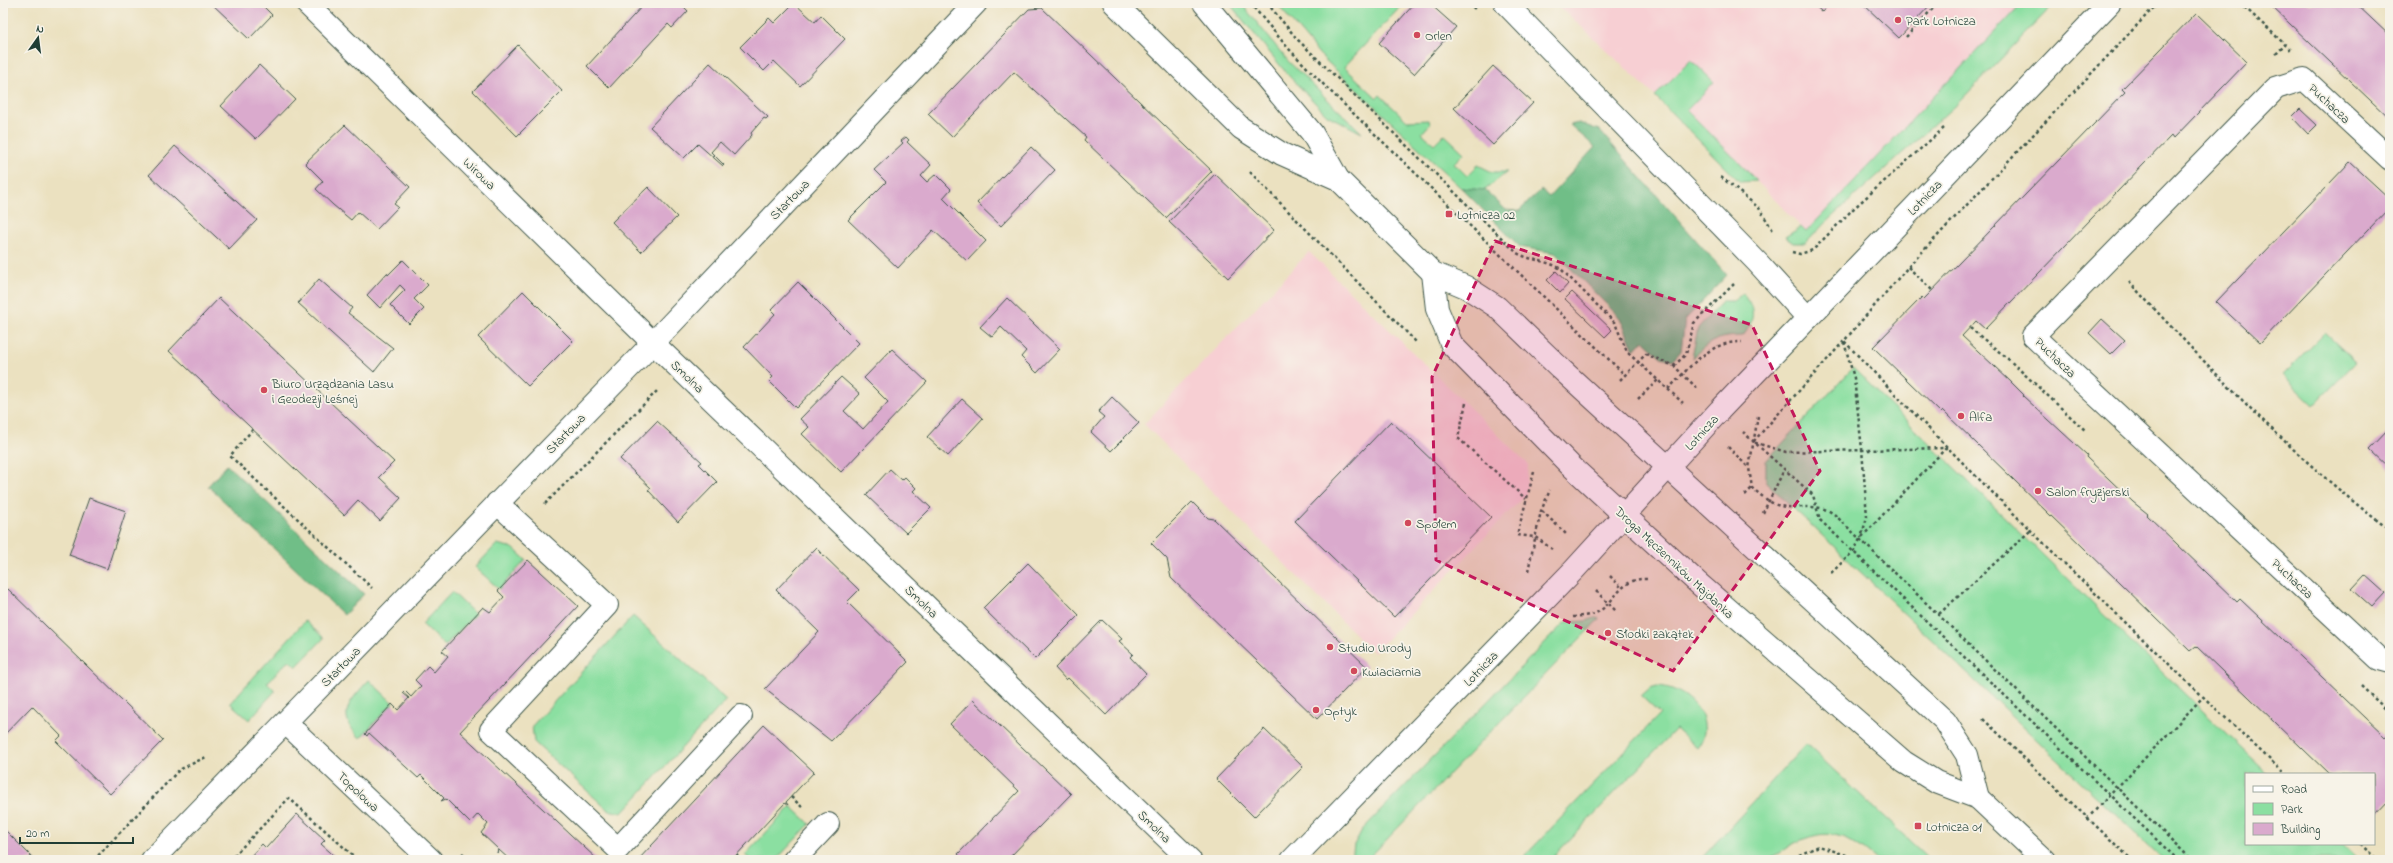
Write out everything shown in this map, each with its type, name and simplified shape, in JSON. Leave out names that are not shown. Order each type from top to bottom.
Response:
[{"type":"street","name":"Wirowa","points":[[306,3],[653,343]]},
{"type":"street","name":"Startowa","points":[[152,860],[653,343],[976,3]]},
{"type":"street","points":[[1114,3],[1241,128],[1282,154],[1338,179]]},
{"type":"street","points":[[1204,3],[1312,133],[1338,179],[1433,273],[1466,287],[1496,306],[1561,369],[1945,721],[1966,755],[1978,798]]},
{"type":"street","points":[[1505,3],[1758,263],[1808,318]]},
{"type":"street","name":"Lotnicza","points":[[1292,860],[1525,621],[1625,516],[1782,345],[2110,3]]},
{"type":"street","name":"Puchacza","points":[[2390,159],[2304,79],[2276,88],[2033,336],[2379,658],[2390,662]]},
{"type":"street","name":"Droga Męczenników Majdanka","points":[[1433,273],[1437,309],[1452,345],[1570,465],[1725,608],[1904,762],[1936,782],[1978,798],[2044,860]]},
{"type":"street","name":"Smolna","points":[[653,343],[1190,860]]},
{"type":"street","points":[[497,503],[607,605],[491,730],[618,849],[741,716]]},
{"type":"street","name":"Topolowa","points":[[286,723],[431,860]]},
{"type":"street","points":[[794,860],[828,824]]},
{"type":"path","points":[[1250,3],[1288,48],[1327,88],[1625,375]]},
{"type":"path","points":[[1267,3],[1298,40],[1517,253],[1524,257],[1551,263],[1561,269],[1615,322],[1627,352],[1668,389],[1704,353],[1722,344],[1732,342],[1782,345]]},
{"type":"path","points":[[1906,37],[1938,3]]},
{"type":"path","points":[[1946,448],[1786,452],[1753,442],[1908,267],[2158,3]]},
{"type":"path","points":[[1790,251],[1800,254],[1813,250],[1853,209],[1948,124]]},
{"type":"path","points":[[1245,168],[1417,344]]},
{"type":"path","points":[[1759,208],[1777,237]]},
{"type":"path","points":[[2108,260],[2230,389],[2348,500],[2390,530]]},
{"type":"path","points":[[1908,267],[1933,290]]},
{"type":"path","points":[[1674,366],[1686,354],[1694,323],[1734,284]]},
{"type":"path","points":[[1844,341],[1946,448],[2030,531],[2203,697],[2285,773]]},
{"type":"path","points":[[1831,574],[1854,551],[1860,539],[1867,517],[1862,449],[1854,378],[1844,341]]},
{"type":"path","points":[[522,527],[661,387]]},
{"type":"path","points":[[1463,413],[1458,438],[1526,499]]},
{"type":"path","points":[[253,429],[230,456],[377,593]]},
{"type":"path","points":[[1860,539],[1946,448]]},
{"type":"path","points":[[1517,535],[1536,465]]},
{"type":"path","points":[[1749,468],[1752,488],[1769,502],[1781,506],[1825,507],[1834,514],[1939,614],[2191,860]]},
{"type":"path","points":[[1784,470],[1813,495],[1820,520],[2177,860],[2191,860]]},
{"type":"path","points":[[1525,621],[1526,582],[1541,511],[1545,497],[1552,487]]},
{"type":"path","points":[[1939,614],[2030,531]]},
{"type":"path","points":[[1621,587],[1632,580],[1652,580]]},
{"type":"path","points":[[2132,860],[2088,819],[2203,697]]},
{"type":"path","points":[[94,860],[180,770]]},
{"type":"path","points":[[791,797],[800,805]]},
{"type":"path","points":[[230,860],[289,798],[358,860]]},
{"type":"path","points":[[2361,845],[2378,860]]},
{"type":"path","points":[[1788,860],[1819,846],[1861,860]]},
{"type":"path","points":[[458,849],[469,860]]},
{"type":"path","points":[[736,856],[741,860]]},
{"type":"highlighted area","points":[[1495,241],[1752,325],[1820,471],[1673,671],[1436,560],[1432,377]]},
{"type":"shaded area","points":[[1556,3],[1747,3],[1727,24],[1748,3],[2023,3],[1806,232],[1687,110],[1692,60],[1655,96]]},
{"type":"shaded area","points":[[1309,252],[1528,464],[1526,494],[1374,653],[1144,424]]},
{"type":"green space","points":[[1229,3],[1241,3],[1288,61],[1362,133],[1327,115],[1288,75]]},
{"type":"green space","points":[[1276,3],[1404,3],[1344,67],[1377,98],[1380,95],[1407,121],[1429,120],[1430,124],[1422,133],[1434,144],[1444,134],[1464,153],[1454,163],[1467,176],[1478,165],[1492,172],[1507,172],[1485,190],[1461,188],[1320,55]]},
{"type":"green space","points":[[2022,3],[2055,3],[1961,100],[1824,224],[1806,243],[1793,243],[1785,237],[1801,227],[1806,232]]},
{"type":"green space","points":[[1691,60],[1714,82],[1687,110],[1757,181],[1740,182],[1655,96]]},
{"type":"green space","points":[[1579,123],[1599,130],[1727,275],[1685,320],[1681,351],[1673,360],[1661,357],[1643,340],[1634,350],[1620,318],[1555,253],[1520,247],[1461,188],[1485,190],[1506,210],[1519,211],[1541,190],[1549,197],[1595,147],[1570,125]]},
{"type":"green space","points":[[1743,293],[1752,309],[1752,320],[1743,336],[1720,338],[1704,347],[1692,358],[1698,328],[1723,301],[1734,301]]},
{"type":"green space","points":[[2325,333],[2356,362],[2314,405],[2283,375]]},
{"type":"green space","points":[[1853,368],[2167,677],[2268,773],[2245,773],[2245,845],[2344,845],[2360,860],[2163,860],[1766,482],[1766,461]]},
{"type":"green space","points":[[227,465],[364,594],[344,615],[208,486]]},
{"type":"green space","points":[[497,544],[513,548],[526,560],[499,589],[475,567]]},
{"type":"green space","points":[[452,592],[475,614],[445,646],[422,624]]},
{"type":"green space","points":[[633,616],[726,700],[622,813],[608,810],[534,742],[532,726]]},
{"type":"green space","points":[[1598,617],[1599,619],[1367,860],[1352,860],[1354,845],[1362,830],[1565,622],[1586,621]]},
{"type":"green space","points":[[305,621],[324,638],[296,667],[289,660],[267,683],[275,691],[249,720],[230,703]]},
{"type":"green space","points":[[369,680],[393,703],[360,738],[348,722],[348,708],[351,701]]},
{"type":"green space","points":[[1657,686],[1679,692],[1689,699],[1702,716],[1704,727],[1703,737],[1697,748],[1676,729],[1550,860],[1521,860],[1660,714],[1641,696],[1650,688]]},
{"type":"green space","points":[[1806,744],[1928,858],[1928,860],[1877,860],[1847,839],[1827,834],[1816,835],[1804,839],[1764,860],[1700,860]]},
{"type":"green space","points":[[791,806],[810,824],[776,860],[751,860],[745,855]]},
{"type":"building","points":[[211,3],[260,3],[272,15],[249,39]]},
{"type":"building","points":[[645,3],[680,3],[688,11],[672,28],[668,24],[609,88],[587,66]]},
{"type":"building","points":[[794,3],[815,22],[821,15],[845,39],[800,86],[774,61],[764,71],[740,47],[769,18],[774,23]]},
{"type":"building","name":"Orlen","points":[[1415,3],[1429,3],[1456,27],[1414,74],[1379,43]]},
{"type":"building","points":[[1812,3],[1830,3],[1822,12]]},
{"type":"building","name":"Park Lotnicza","points":[[1862,3],[1932,3],[1899,38]]},
{"type":"building","points":[[2274,3],[2355,3],[2390,36],[2390,119],[2271,6]]},
{"type":"building","points":[[1042,8],[1212,171],[1166,218],[1084,140],[1086,137],[1014,72],[952,137],[928,114],[1029,9]]},
{"type":"building","points":[[2196,13],[2247,62],[2173,139],[2171,136],[1985,329],[1976,321],[1962,336],[2010,381],[2024,395],[2023,396],[2087,455],[2086,457],[2133,502],[2148,514],[2147,515],[2237,602],[2240,599],[2385,737],[2390,732],[2390,799],[2375,815],[2375,773],[2328,773],[2196,646],[2190,651],[1943,411],[1941,413],[1873,347],[1922,297],[1924,299],[1926,297],[2125,92],[2122,89]]},
{"type":"building","points":[[518,45],[562,91],[517,136],[473,91]]},
{"type":"building","points":[[710,63],[768,117],[766,119],[764,118],[751,133],[752,135],[734,155],[720,142],[711,152],[724,165],[723,166],[698,144],[684,158],[650,127]]},
{"type":"building","points":[[259,65],[295,99],[256,139],[221,106]]},
{"type":"building","points":[[1493,66],[1533,103],[1493,145],[1454,108]]},
{"type":"building","points":[[2300,109],[2317,125],[2308,134],[2292,117]]},
{"type":"building","points":[[345,125],[410,187],[394,204],[398,207],[377,229],[358,212],[351,220],[333,205],[316,189],[323,181],[305,163]]},
{"type":"building","points":[[906,137],[909,140],[907,142],[931,165],[921,176],[927,182],[936,174],[951,189],[943,198],[986,241],[967,261],[933,230],[898,268],[848,220],[886,182],[874,170],[903,143],[901,141]]},
{"type":"building","points":[[175,146],[257,220],[229,249],[149,175]]},
{"type":"building","points":[[1031,147],[1055,170],[1001,226],[977,203]]},
{"type":"building","points":[[2350,162],[2390,199],[2390,207],[2260,343],[2216,302]]},
{"type":"building","points":[[1215,174],[1274,230],[1228,278],[1169,222]]},
{"type":"building","points":[[648,187],[677,217],[641,252],[612,222]]},
{"type":"building","points":[[403,260],[428,285],[414,299],[424,309],[409,324],[390,305],[405,290],[400,285],[380,308],[367,295],[387,273],[388,275]]},
{"type":"building","points":[[1556,271],[1568,284],[1560,293],[1547,280]]},
{"type":"building","points":[[319,279],[352,308],[348,313],[393,348],[374,372],[298,303]]},
{"type":"building","points":[[798,282],[859,343],[796,408],[769,381],[773,377],[744,347],[775,314],[771,310]]},
{"type":"building","points":[[523,291],[573,341],[528,386],[478,337]]},
{"type":"building","points":[[1572,292],[1612,330],[1605,337],[1565,299]]},
{"type":"building","name":"Biuro Urządzania Lasu i Geodezji Leśnej","points":[[219,298],[394,462],[379,477],[401,498],[380,521],[358,500],[344,515],[169,351]]},
{"type":"building","points":[[1007,298],[1060,349],[1037,373],[1021,357],[1026,351],[1001,327],[992,337],[980,327]]},
{"type":"building","points":[[2102,319],[2125,340],[2111,354],[2089,333]]},
{"type":"building","points":[[892,349],[927,382],[841,472],[802,434],[809,427],[800,419],[841,377],[860,394],[844,411],[863,429],[888,402],[864,378]]},
{"type":"building","points":[[1112,397],[1139,423],[1111,451],[1091,432],[1104,417],[1098,412]]},
{"type":"building","points":[[962,399],[983,418],[948,456],[927,437]]},
{"type":"building","points":[[657,421],[702,462],[699,464],[717,482],[678,522],[648,490],[651,488],[620,459]]},
{"type":"building","points":[[1391,421],[1491,517],[1394,617],[1295,521]]},
{"type":"building","points":[[2390,427],[2390,469],[2369,449]]},
{"type":"building","points":[[890,469],[902,480],[905,477],[916,488],[913,491],[931,508],[906,533],[866,495]]},
{"type":"building","points":[[89,498],[126,511],[107,569],[69,555]]},
{"type":"building","points":[[1192,502],[1208,518],[1214,519],[1367,667],[1317,719],[1171,578],[1167,559],[1151,543]]},
{"type":"building","points":[[816,548],[859,590],[847,602],[908,662],[831,741],[765,689],[819,632],[776,590]]},
{"type":"building","points":[[528,560],[578,606],[460,732],[598,860],[510,860],[499,850],[497,853],[498,849],[481,833],[488,824],[478,814],[470,823],[446,799],[441,801],[444,798],[421,775],[418,778],[369,733],[367,736],[365,734],[392,704],[398,710],[409,698],[403,693],[405,691],[411,697],[421,686],[415,680],[428,666],[434,672],[448,656],[442,651],[483,607],[490,612],[504,597],[498,591]]},
{"type":"building","points":[[1028,563],[1079,615],[1035,659],[983,608]]},
{"type":"building","points":[[2365,575],[2385,593],[2372,607],[2352,589]]},
{"type":"building","points":[[8,589],[163,740],[110,794],[56,741],[61,736],[32,706],[3,736],[3,594]]},
{"type":"building","points":[[1102,620],[1122,639],[1119,641],[1133,654],[1130,657],[1146,674],[1106,715],[1068,678],[1066,680],[1055,668]]},
{"type":"building","points":[[973,700],[1071,794],[1007,860],[964,860],[958,854],[1019,791],[950,724]]},
{"type":"building","points":[[764,725],[814,772],[786,802],[788,805],[785,803],[732,860],[638,860]]},
{"type":"building","points":[[1264,729],[1303,767],[1254,817],[1216,779]]},
{"type":"building","points":[[297,814],[325,840],[321,844],[339,860],[247,860],[262,844],[266,848]]},
{"type":"building","points":[[3,828],[35,860],[3,860]]},
{"type":"place","name":"Park Lotnicza","points":[[1898,20]]},
{"type":"place","name":"Orlen","points":[[1417,35]]},
{"type":"place","name":"Lotnicza 02","points":[[1449,214]]},
{"type":"place","name":"Biuro Urządzania Lasu i Geodezji Leśnej","points":[[264,390]]},
{"type":"place","name":"Alfa","points":[[1961,416]]},
{"type":"place","name":"Salon fryzjerski","points":[[2038,491]]},
{"type":"place","name":"Społem","points":[[1408,523]]},
{"type":"place","name":"Słodki zakątek","points":[[1608,633]]},
{"type":"place","name":"Studio Urody","points":[[1330,647]]},
{"type":"place","name":"Kwiaciarnia","points":[[1354,671]]},
{"type":"place","name":"Optyk","points":[[1316,710]]},
{"type":"place","name":"Lotnicza 01","points":[[1918,826]]}]
